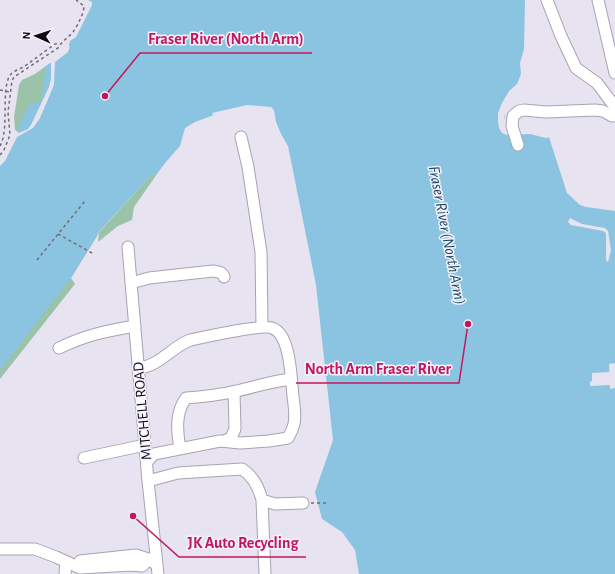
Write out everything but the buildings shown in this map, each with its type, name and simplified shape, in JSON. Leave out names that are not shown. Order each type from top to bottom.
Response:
[{"type":"street","points":[[547,0],[561,36],[576,68],[597,83],[615,107]]},
{"type":"street","points":[[598,0],[615,73]]},
{"type":"street","points":[[518,146],[512,123],[513,116],[519,111],[546,112],[595,110],[603,111],[615,116]]},
{"type":"street","points":[[241,137],[248,167],[262,252],[262,328]]},
{"type":"street","name":"MITCHELL ROAD","points":[[128,247],[148,481],[158,571]]},
{"type":"street","points":[[131,282],[149,278],[213,272],[220,272],[224,277]]},
{"type":"street","points":[[59,348],[78,339],[98,333],[135,326]]},
{"type":"street","points":[[138,368],[151,365],[183,343],[190,340],[262,328],[273,328],[277,330],[287,350],[290,364],[295,423],[288,438],[240,443],[220,441],[154,454],[147,462]]},
{"type":"street","points":[[180,449],[177,429],[178,416],[181,404],[186,398],[234,392],[274,380],[291,379]]},
{"type":"street","points":[[224,441],[231,438],[235,429],[234,392]]},
{"type":"street","points":[[84,458],[145,445]]},
{"type":"street","points":[[148,481],[178,473],[242,469],[260,490],[262,500],[265,574]]},
{"type":"street","points":[[262,500],[275,504],[303,503]]},
{"type":"street","points":[[0,549],[34,549],[66,562],[136,555],[149,559],[155,564],[158,571]]},
{"type":"street","points":[[65,574],[66,562]]},
{"type":"path","points":[[0,155],[4,150],[10,135],[8,120],[10,92],[14,77],[58,48],[60,43],[73,32],[84,10],[84,6],[76,0]]},
{"type":"path","points":[[0,146],[5,133],[3,111],[7,79],[11,74],[24,67],[55,44],[60,43]]},
{"type":"path","points":[[0,90],[10,92]]},
{"type":"path","points":[[37,260],[85,201]]},
{"type":"path","points":[[58,234],[92,253]]},
{"type":"path","points":[[303,503],[326,503]]},
{"type":"green space","points":[[50,63],[51,79],[36,118],[19,133],[15,130],[14,117],[19,85],[22,80],[35,74]]},
{"type":"green space","points":[[157,174],[134,207],[132,220],[118,226],[98,242],[99,233],[71,278],[75,284],[0,379],[0,342],[151,175]]},
{"type":"water","points":[[81,0],[528,0],[527,49],[521,79],[504,111],[506,131],[529,129],[549,137],[567,193],[580,205],[615,211],[615,363],[609,364],[610,389],[615,388],[615,574],[359,574],[355,550],[342,532],[322,519],[315,492],[333,440],[316,285],[288,146],[270,112],[266,109],[245,108],[219,113],[195,122],[185,128],[180,146],[157,174],[151,175],[99,232],[71,278],[0,370],[0,165],[16,137],[21,121],[30,104],[41,101],[46,66],[68,49],[71,37],[86,11]]},
{"type":"pier","points":[[79,0],[88,0],[92,2],[92,5],[76,37],[67,43],[69,36],[83,11]]},
{"type":"pier","points":[[525,0],[530,0],[529,50],[520,86],[505,112],[504,117],[508,130],[530,127],[538,129],[551,137],[546,138],[530,134],[507,135],[502,133],[499,128],[498,113],[502,103],[509,91],[517,84],[521,74],[520,63],[524,49]]},
{"type":"pier","points":[[70,46],[68,52],[55,62],[54,85],[40,118],[33,128],[17,137],[5,161],[0,166],[0,162],[4,157],[16,131],[19,133],[28,129],[31,125],[49,87],[51,79],[51,63],[44,67],[45,65]]},
{"type":"pier","points":[[247,105],[271,107],[274,110],[276,122],[283,139],[272,123],[269,113],[265,111],[245,110],[213,115],[212,113]]},
{"type":"pier","points":[[570,218],[582,224],[605,228],[608,231],[611,250],[608,262],[606,260],[606,233],[603,231],[571,225],[568,222]]},
{"type":"pier","points":[[610,372],[610,385],[590,386],[590,382],[592,381],[592,373]]},
{"type":"place","name":"Fraser River (North Arm)","points":[[105,96]]},
{"type":"place","name":"North Arm Fraser River","points":[[468,324]]},
{"type":"place","name":"JK Auto Recycling","points":[[133,516]]}]
